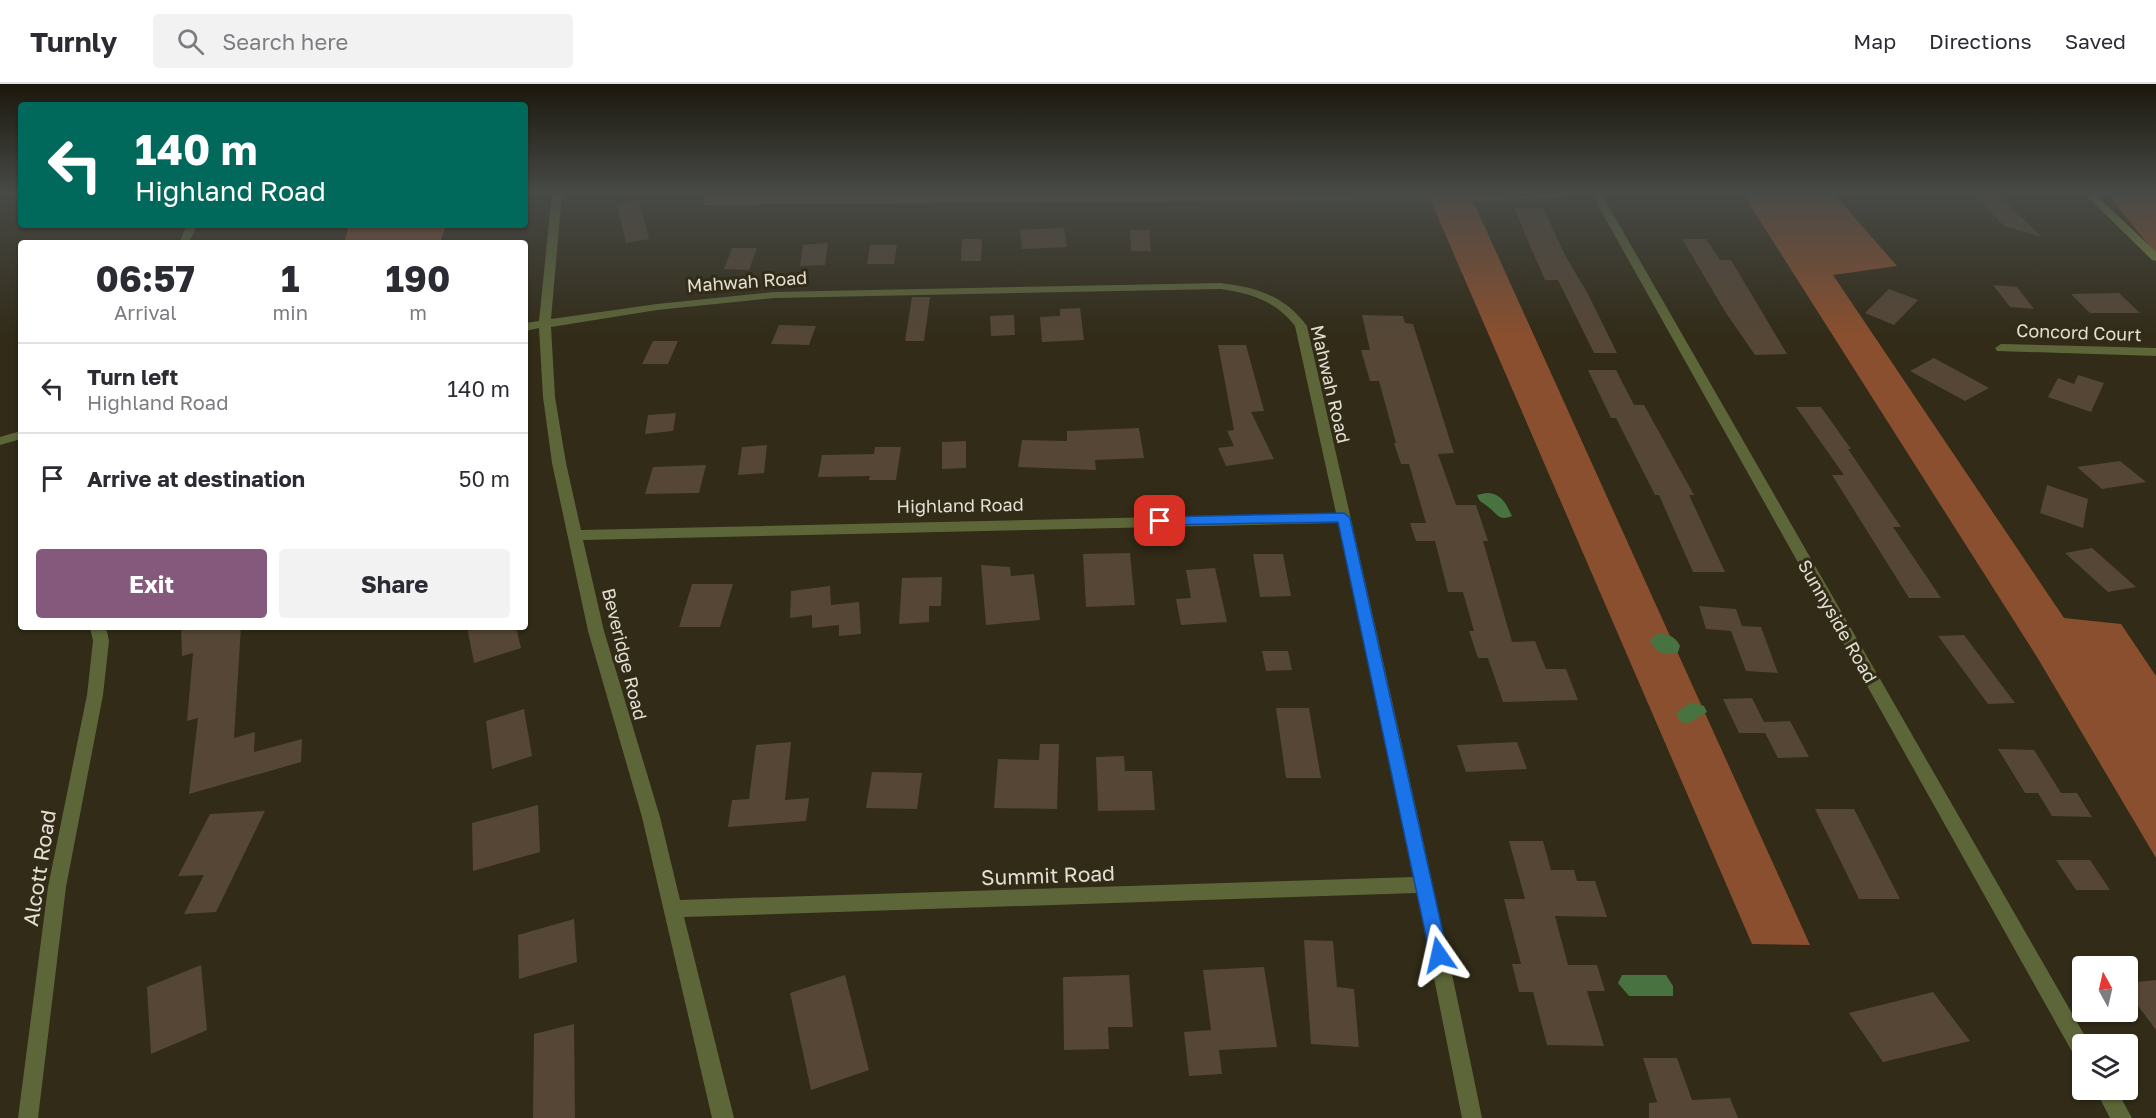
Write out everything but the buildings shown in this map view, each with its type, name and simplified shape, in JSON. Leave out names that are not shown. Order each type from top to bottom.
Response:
[{"type":"street","name":"Beveridge Road","points":[[553,241],[545,324],[552,419],[559,463],[577,535],[596,631],[651,817],[723,1118]]},
{"type":"street","name":"Sunnyside Road","points":[[1623,241],[2073,1034]]},
{"type":"street","points":[[2139,241],[2156,258]]},
{"type":"street","name":"Mahwah Road","points":[[528,327],[657,307],[774,295],[1220,286],[1255,292],[1285,306],[1301,326],[1425,885],[1472,1118]]},
{"type":"street","name":"Concord Court","points":[[2001,348],[2048,348],[2106,353],[2156,352]]},
{"type":"street","points":[[0,441],[18,436]]},
{"type":"street","name":"Highland Road","points":[[577,535],[1344,518]]},
{"type":"street","name":"Alcott Road","points":[[28,1118],[57,887],[95,695],[101,641],[99,630]]},
{"type":"street","name":"Summit Road","points":[[673,909],[1425,885]]},
{"type":"street","points":[[2111,1100],[2121,1118]]},
{"type":"shaded area","points":[[1448,241],[1491,241],[1810,945],[1752,944]]},
{"type":"shaded area","points":[[1773,241],[1875,241],[1897,266],[1833,275],[2064,618],[2121,624],[2156,676],[2156,858],[2037,657]]},
{"type":"shaded area","points":[[2146,241],[2156,241],[2155,253]]},
{"type":"shaded area","points":[[1486,493],[1500,497],[1512,516],[1504,518],[1498,516],[1481,502],[1477,495]]},
{"type":"shaded area","points":[[1657,634],[1674,638],[1680,646],[1678,652],[1665,654],[1658,651],[1650,640]]},
{"type":"shaded area","points":[[1691,702],[1704,706],[1707,712],[1687,724],[1680,721],[1676,713]]},
{"type":"shaded area","points":[[1622,975],[1666,975],[1673,986],[1673,996],[1629,996],[1618,983]]},
{"type":"route","points":[[1160,521],[1344,518],[1439,955]]}]
